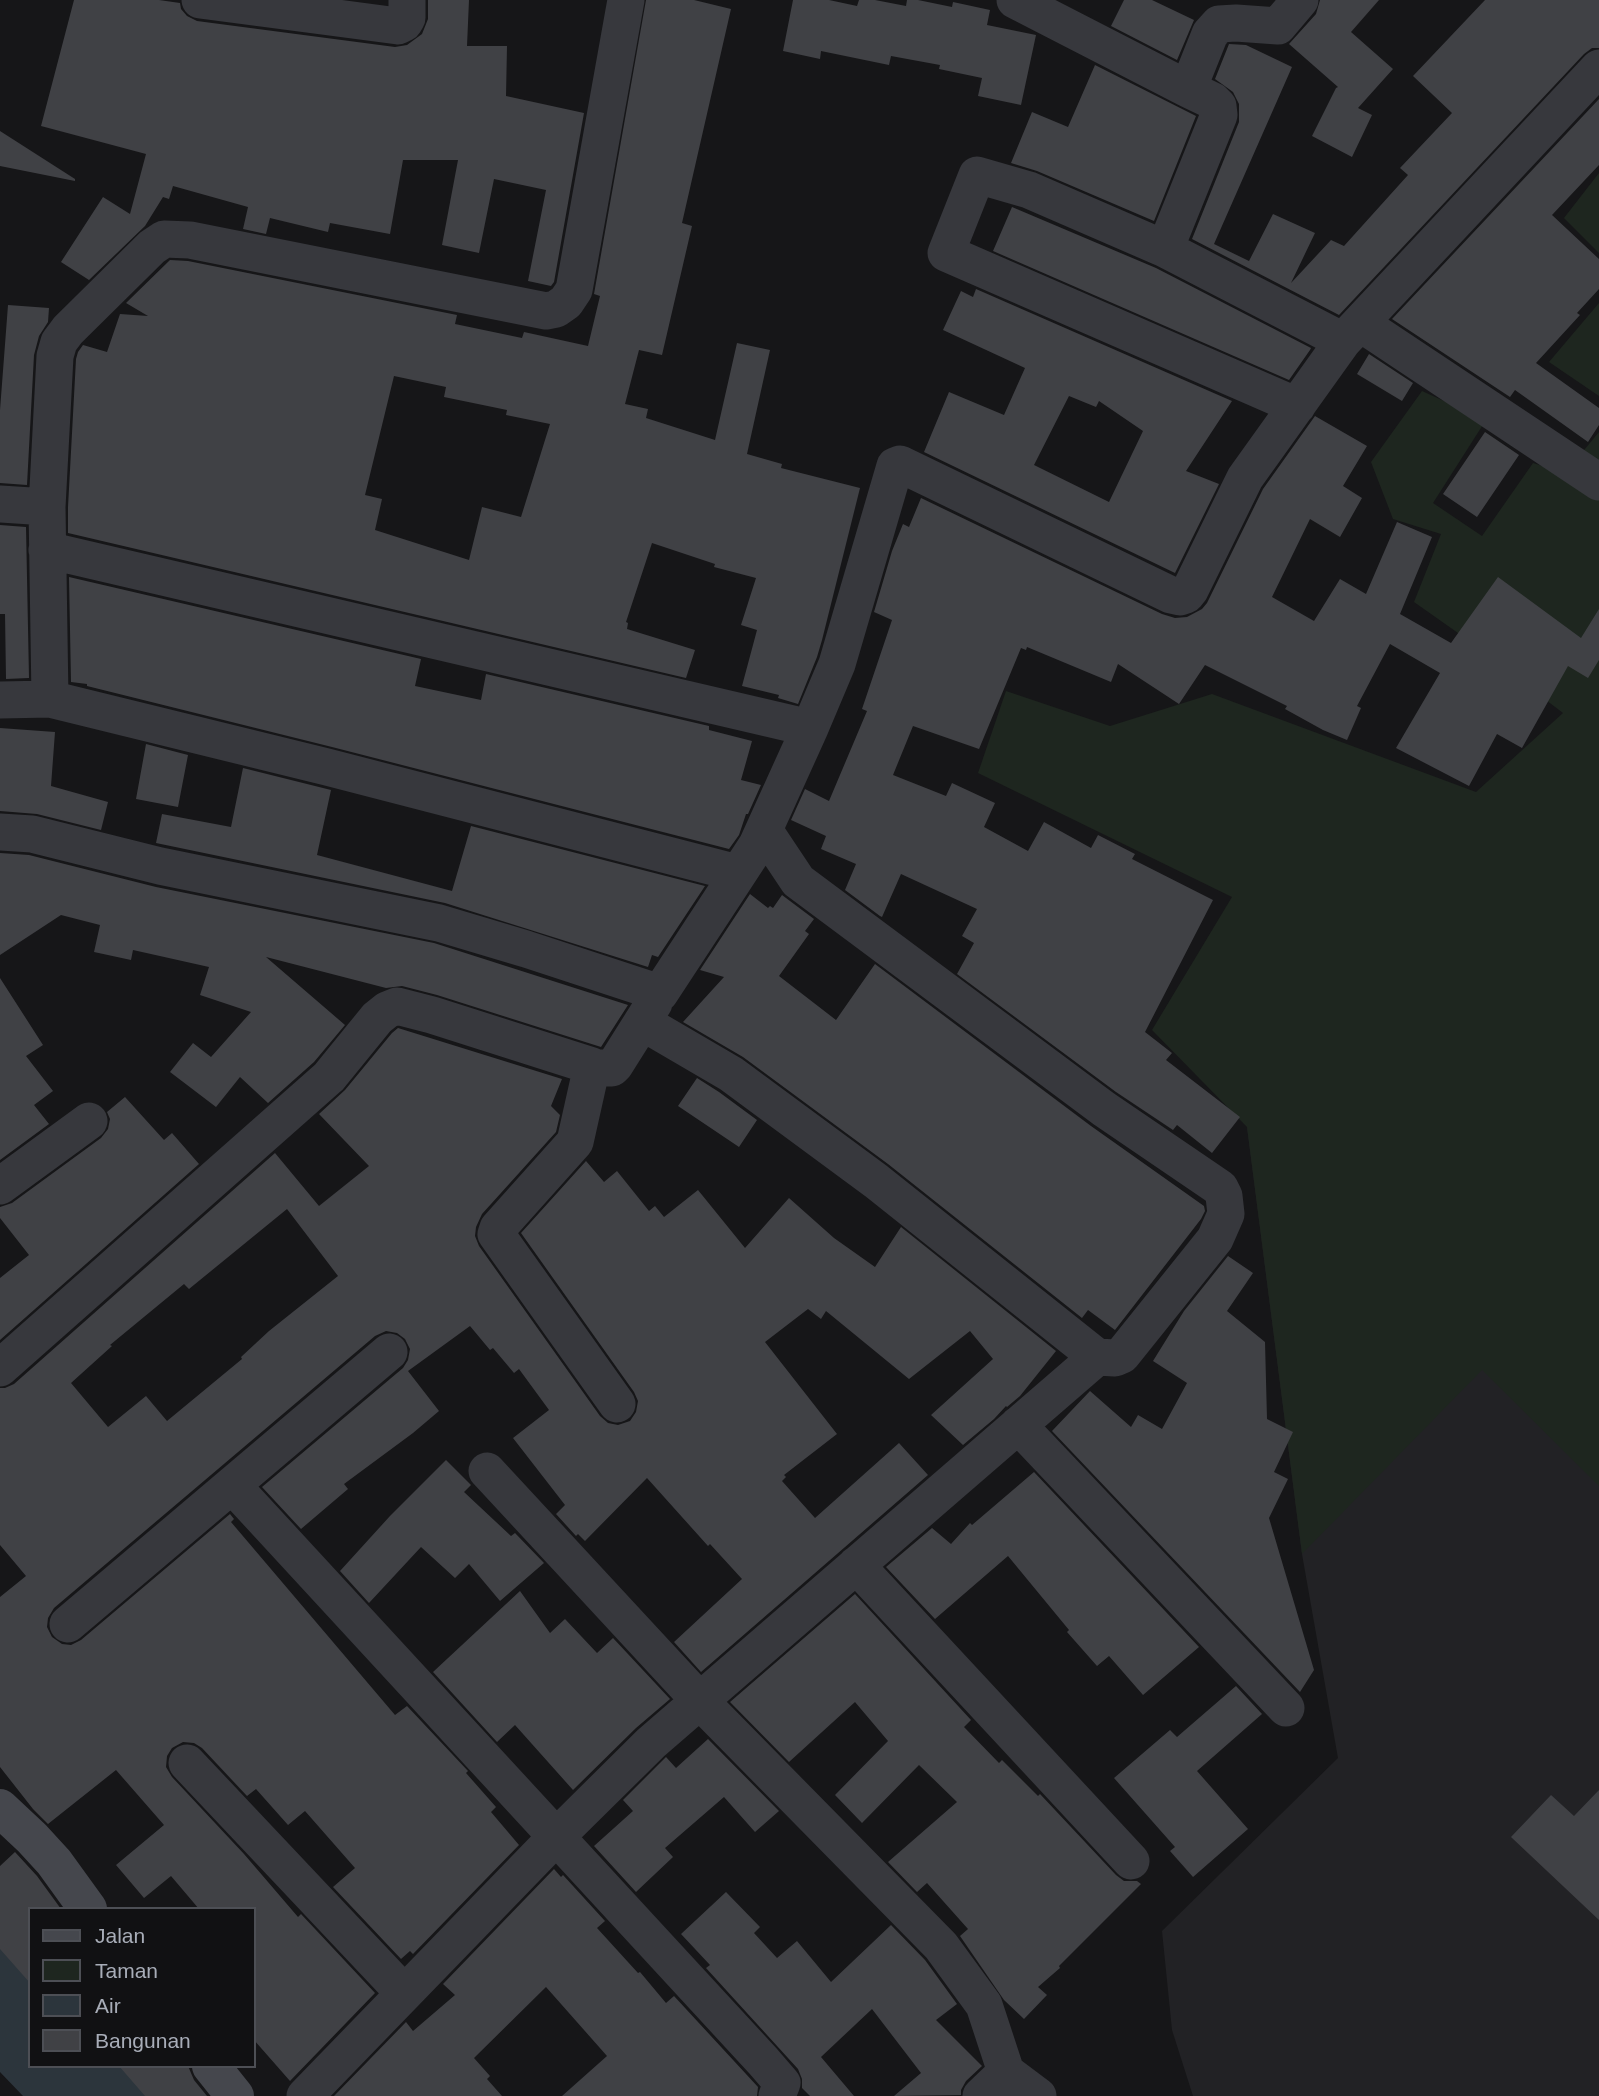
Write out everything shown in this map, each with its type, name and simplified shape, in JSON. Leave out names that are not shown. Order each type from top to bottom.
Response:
[{"type":"street","points":[[200,0],[398,26],[407,18],[407,0]]},
{"type":"street","points":[[50,699],[47,507],[55,356],[59,342],[152,247],[164,239],[190,240],[546,311],[556,309],[566,302],[574,290],[626,0]]},
{"type":"street","points":[[1015,0],[1213,101],[1218,106],[1219,115],[1165,248]]},
{"type":"street","points":[[1188,89],[1210,34],[1219,24],[1278,26],[1300,0]]},
{"type":"street","points":[[0,1368],[329,1077],[377,1018],[387,1010],[397,1006],[432,1015],[596,1068],[612,1068],[764,831],[837,664],[895,466],[900,464],[1171,595],[1186,595],[1245,478],[1351,332],[1599,68]]},
{"type":"street","points":[[1297,406],[946,253],[977,175],[1029,190],[1351,332],[1599,482]]},
{"type":"street","points":[[0,504],[47,507]]},
{"type":"street","points":[[47,550],[810,728]]},
{"type":"street","points":[[0,700],[50,699],[381,780],[737,873]]},
{"type":"street","points":[[0,832],[32,834],[173,869],[439,923],[526,949],[651,1007],[731,1074],[876,1181],[1097,1357],[1115,1358],[1122,1355],[1215,1239],[1226,1214],[1220,1188],[1104,1109],[798,881],[764,831]]},
{"type":"street","points":[[592,1066],[575,1142],[498,1228],[496,1234],[617,1404]]},
{"type":"street","points":[[0,1186],[89,1121]]},
{"type":"street","points":[[68,1624],[389,1352]]},
{"type":"street","points":[[305,2096],[651,1743],[1097,1357]]},
{"type":"street","points":[[1018,1425],[1286,1708]]},
{"type":"street","points":[[487,1471],[700,1701],[940,1945],[984,2004],[993,2084],[1038,2096]]},
{"type":"street","points":[[232,1485],[782,2083],[777,2096]]},
{"type":"street","points":[[856,1565],[1131,1861]]},
{"type":"street","points":[[187,1763],[404,1993]]},
{"type":"street","points":[[0,1808],[54,1862],[87,1907]]},
{"type":"street","points":[[213,2068],[235,2096]]},
{"type":"shaded area","points":[[1247,1127],[1599,1290],[1599,2096],[1193,2096],[1172,2030],[1162,1931],[1338,1758],[1302,1554]]},
{"type":"green space","points":[[1599,173],[1599,253],[1564,218]]},
{"type":"green space","points":[[1599,303],[1599,396],[1549,362]]},
{"type":"green space","points":[[1422,391],[1486,420],[1433,503],[1482,536],[1533,463],[1565,473],[1599,432],[1599,1486],[1482,1370],[1302,1554],[1247,1127],[1152,1030],[1232,897],[978,773],[1006,691],[1110,726],[1212,694],[1476,792],[1563,713],[1414,602],[1441,534],[1393,519],[1371,462]]},
{"type":"water","points":[[0,1883],[28,1911],[28,2068],[156,2068],[178,2096],[23,2096],[0,2072]]},
{"type":"building","points":[[74,0],[159,0],[180,3],[187,16],[197,21],[395,47],[407,45],[422,34],[428,19],[428,0],[469,0],[467,46],[507,46],[506,96],[584,113],[554,282],[551,286],[528,281],[546,190],[494,179],[479,253],[442,245],[458,160],[403,160],[390,234],[330,223],[328,232],[270,218],[266,234],[243,229],[248,207],[173,186],[169,199],[163,197],[145,226],[89,280],[61,262],[103,197],[130,214],[146,154],[41,126]]},
{"type":"building","points":[[646,0],[694,0],[731,9],[682,223],[692,226],[662,355],[639,350],[625,404],[648,409],[646,418],[715,440],[737,343],[770,350],[747,454],[782,464],[781,468],[860,488],[822,640],[798,704],[778,698],[779,695],[742,686],[757,630],[741,625],[756,578],[714,567],[715,564],[652,543],[626,622],[627,629],[695,650],[686,678],[68,533],[78,352],[83,345],[107,352],[120,314],[148,316],[126,303],[170,260],[188,261],[457,315],[455,324],[522,338],[524,332],[588,346],[600,296],[594,294]],"holes":[[[394,376],[446,387],[444,397],[507,410],[506,415],[550,424],[521,517],[482,507],[469,560],[375,530],[382,499],[365,495]]]},
{"type":"building","points":[[793,0],[829,0],[857,6],[859,0],[875,0],[906,6],[907,0],[918,0],[952,7],[953,2],[990,10],[987,25],[1036,35],[1021,105],[978,96],[982,78],[939,69],[940,65],[891,56],[889,65],[821,51],[820,59],[783,51]]},
{"type":"building","points":[[1124,0],[1152,0],[1194,20],[1177,60],[1111,26]]},
{"type":"building","points":[[1320,0],[1379,0],[1351,32],[1393,69],[1358,108],[1372,115],[1352,157],[1312,136],[1338,87],[1289,44],[1316,14]]},
{"type":"building","points":[[1485,0],[1599,0],[1599,48],[1592,48],[1584,54],[1339,315],[1192,239],[1239,122],[1239,104],[1233,92],[1215,79],[1229,44],[1246,45],[1292,67],[1214,244],[1249,261],[1273,214],[1315,233],[1291,283],[1331,240],[1344,246],[1408,175],[1400,168],[1452,113],[1413,76]]},
{"type":"building","points":[[1095,65],[1196,116],[1154,221],[1037,171],[1011,163],[1032,112],[1068,127]]},
{"type":"building","points":[[1599,99],[1599,165],[1552,215],[1599,259],[1599,289],[1577,313],[1580,315],[1536,363],[1599,408],[1599,425],[1588,442],[1515,390],[1510,397],[1392,319]]},
{"type":"building","points":[[0,131],[75,179],[75,181],[0,166]]},
{"type":"building","points":[[1012,207],[1156,268],[1311,348],[1289,380],[993,251]]},
{"type":"building","points":[[976,289],[1232,401],[1186,471],[1219,484],[1175,573],[924,452],[949,392],[1004,415],[1025,368],[943,330],[961,291],[973,297]],"holes":[[[1069,396],[1096,407],[1099,401],[1143,431],[1109,502],[1034,465]]]},
{"type":"building","points":[[8,305],[49,308],[48,322],[39,336],[34,355],[27,485],[0,483],[0,410]]},
{"type":"building","points":[[1369,354],[1413,383],[1402,401],[1357,374]]},
{"type":"building","points":[[1315,416],[1367,446],[1343,486],[1362,498],[1340,537],[1310,519],[1272,597],[1314,621],[1340,579],[1366,594],[1397,522],[1432,537],[1400,614],[1451,643],[1498,577],[1581,638],[1599,609],[1599,660],[1588,678],[1568,666],[1522,748],[1497,734],[1469,786],[1396,748],[1440,673],[1390,644],[1357,706],[1361,708],[1347,740],[1323,730],[1285,709],[1287,706],[1205,665],[1179,704],[1118,664],[1111,682],[1027,647],[1026,650],[1021,648],[979,749],[913,726],[893,775],[946,796],[952,783],[995,803],[984,827],[1028,851],[1044,822],[1091,848],[1098,835],[1135,854],[1132,859],[1213,900],[1145,1032],[1172,1053],[1166,1060],[1240,1117],[1212,1153],[1177,1125],[1173,1130],[1116,1092],[957,974],[974,943],[962,936],[977,909],[901,874],[882,917],[845,890],[856,864],[821,849],[826,836],[791,820],[805,789],[829,801],[867,711],[862,709],[892,620],[874,612],[903,524],[909,527],[921,498],[1162,614],[1175,618],[1187,617],[1207,603],[1263,489]]},
{"type":"building","points":[[1485,432],[1519,455],[1477,517],[1443,494]]},
{"type":"building","points":[[0,525],[26,527],[29,678],[6,679],[5,614],[0,614]]},
{"type":"building","points":[[69,577],[421,659],[415,686],[481,700],[486,674],[709,726],[709,730],[752,741],[741,780],[761,785],[739,835],[729,849],[71,682]]},
{"type":"building","points":[[0,728],[55,732],[51,786],[108,802],[101,830],[37,814],[0,811]]},
{"type":"building","points":[[146,744],[188,755],[178,807],[136,799]]},
{"type":"building","points":[[243,768],[331,790],[317,855],[452,891],[471,826],[705,886],[658,957],[652,955],[648,967],[445,903],[156,843],[162,814],[231,827]]},
{"type":"building","points":[[0,853],[29,855],[156,887],[434,943],[628,1005],[601,1047],[437,995],[402,986],[386,988],[266,957],[345,1025],[314,1062],[268,1103],[240,1077],[216,1107],[170,1072],[193,1043],[211,1057],[251,1012],[200,995],[209,967],[133,950],[131,960],[94,952],[100,925],[61,915],[0,955]]},
{"type":"building","points":[[750,894],[768,908],[773,908],[782,895],[814,919],[805,931],[809,934],[779,976],[836,1020],[875,964],[1091,1126],[1204,1206],[1201,1219],[1115,1330],[1088,1310],[1082,1318],[888,1164],[743,1057],[683,1022],[724,977],[700,970]]},
{"type":"building","points":[[0,978],[43,1045],[26,1056],[53,1091],[34,1105],[49,1124],[0,1160]]},
{"type":"building","points":[[398,1028],[562,1079],[551,1106],[560,1115],[556,1132],[482,1214],[475,1236],[479,1246],[600,1416],[608,1423],[618,1425],[630,1421],[636,1412],[638,1401],[634,1392],[521,1233],[586,1161],[604,1182],[617,1171],[649,1211],[655,1206],[664,1217],[698,1190],[745,1248],[789,1198],[834,1238],[875,1267],[901,1227],[1056,1351],[1020,1396],[963,1445],[931,1415],[993,1359],[970,1331],[909,1379],[826,1311],[821,1319],[808,1309],[765,1342],[837,1434],[784,1475],[786,1477],[782,1481],[815,1518],[899,1443],[928,1475],[701,1672],[674,1642],[742,1579],[710,1544],[708,1546],[647,1478],[585,1541],[578,1534],[576,1536],[556,1514],[565,1505],[513,1438],[549,1410],[519,1369],[514,1373],[470,1326],[408,1371],[439,1411],[344,1484],[348,1489],[301,1529],[262,1487],[403,1368],[410,1349],[405,1339],[397,1333],[386,1331],[375,1336],[54,1608],[48,1618],[47,1627],[52,1637],[62,1644],[71,1645],[81,1640],[230,1514],[234,1519],[231,1522],[395,1715],[407,1706],[468,1771],[466,1773],[496,1807],[491,1812],[519,1845],[413,1954],[410,1951],[401,1959],[333,1887],[355,1868],[305,1811],[288,1825],[256,1789],[247,1796],[202,1748],[194,1743],[183,1742],[172,1748],[167,1756],[166,1767],[172,1777],[298,1917],[301,1914],[375,1993],[290,2081],[256,2042],[256,1907],[197,1907],[171,1876],[144,1898],[116,1865],[164,1825],[116,1770],[48,1824],[0,1767],[0,1597],[26,1576],[0,1545],[0,1388],[14,1384],[275,1153],[319,1206],[369,1166],[319,1114],[345,1090]],"holes":[[[287,1209],[338,1276],[241,1357],[242,1359],[167,1421],[146,1396],[108,1427],[71,1383],[112,1346],[110,1345],[184,1284],[189,1289]]]},
{"type":"building","points":[[697,1078],[757,1120],[739,1147],[678,1106]]},
{"type":"building","points":[[125,1097],[164,1140],[172,1133],[199,1164],[0,1340],[0,1278],[29,1255],[0,1218],[0,1207],[12,1203],[101,1138],[108,1129],[110,1119],[107,1112]]},
{"type":"building","points":[[1228,1256],[1253,1273],[1227,1311],[1265,1342],[1267,1419],[1293,1432],[1274,1472],[1288,1479],[1269,1518],[1314,1670],[1300,1692],[1052,1431],[1090,1391],[1131,1427],[1138,1415],[1162,1429],[1187,1383],[1153,1361],[1184,1311]]},
{"type":"building","points":[[446,1460],[471,1485],[464,1492],[511,1536],[515,1533],[544,1563],[500,1601],[469,1564],[455,1578],[421,1547],[369,1603],[340,1571]]},
{"type":"building","points":[[1034,1472],[1199,1647],[1143,1695],[1109,1656],[1097,1666],[1008,1556],[935,1619],[886,1567],[932,1528],[951,1544],[970,1523],[972,1525]]},
{"type":"building","points":[[520,1591],[550,1633],[565,1619],[597,1653],[613,1638],[670,1699],[636,1728],[573,1790],[515,1725],[497,1742],[433,1672]]},
{"type":"building","points":[[855,1594],[971,1720],[964,1727],[999,1763],[1002,1760],[1038,1796],[1040,1794],[1116,1875],[1124,1881],[1137,1881],[1141,1884],[1059,1966],[1060,1968],[1038,1987],[1047,1995],[1024,2019],[1004,2000],[960,1936],[968,1929],[927,1883],[917,1892],[888,1862],[957,1802],[919,1765],[862,1823],[835,1795],[888,1741],[855,1702],[789,1762],[730,1702]]},
{"type":"building","points":[[1236,1686],[1262,1714],[1197,1771],[1248,1829],[1193,1877],[1170,1851],[1175,1847],[1114,1778],[1170,1730],[1177,1737]]},
{"type":"building","points":[[708,1739],[779,1811],[755,1832],[724,1797],[665,1848],[673,1857],[636,1892],[594,1846],[633,1811],[623,1800],[666,1757],[676,1768]]},
{"type":"building","points":[[1599,1790],[1599,1920],[1511,1837],[1551,1795],[1574,1816]]},
{"type":"building","points":[[15,1852],[60,1907],[28,1907],[28,1981],[0,1949],[0,1866]]},
{"type":"building","points":[[554,1869],[561,1877],[563,1875],[605,1921],[597,1928],[666,2003],[674,1996],[758,2087],[757,2096],[562,2096],[607,2056],[546,1987],[474,2058],[490,2076],[487,2079],[502,2096],[334,2096],[406,2022],[413,2031],[455,1995],[443,1984]]},
{"type":"building","points":[[726,1892],[760,1927],[754,1933],[777,1958],[797,1941],[831,1982],[891,1925],[925,1960],[957,2004],[936,2020],[982,2066],[966,2081],[961,2095],[894,2096],[921,2073],[872,2009],[821,2057],[854,2096],[810,2096],[802,2088],[798,2069],[706,1968],[710,1965],[681,1934]]},
{"type":"building","points":[[121,2068],[189,2068],[194,2080],[207,2096],[145,2096]]}]
